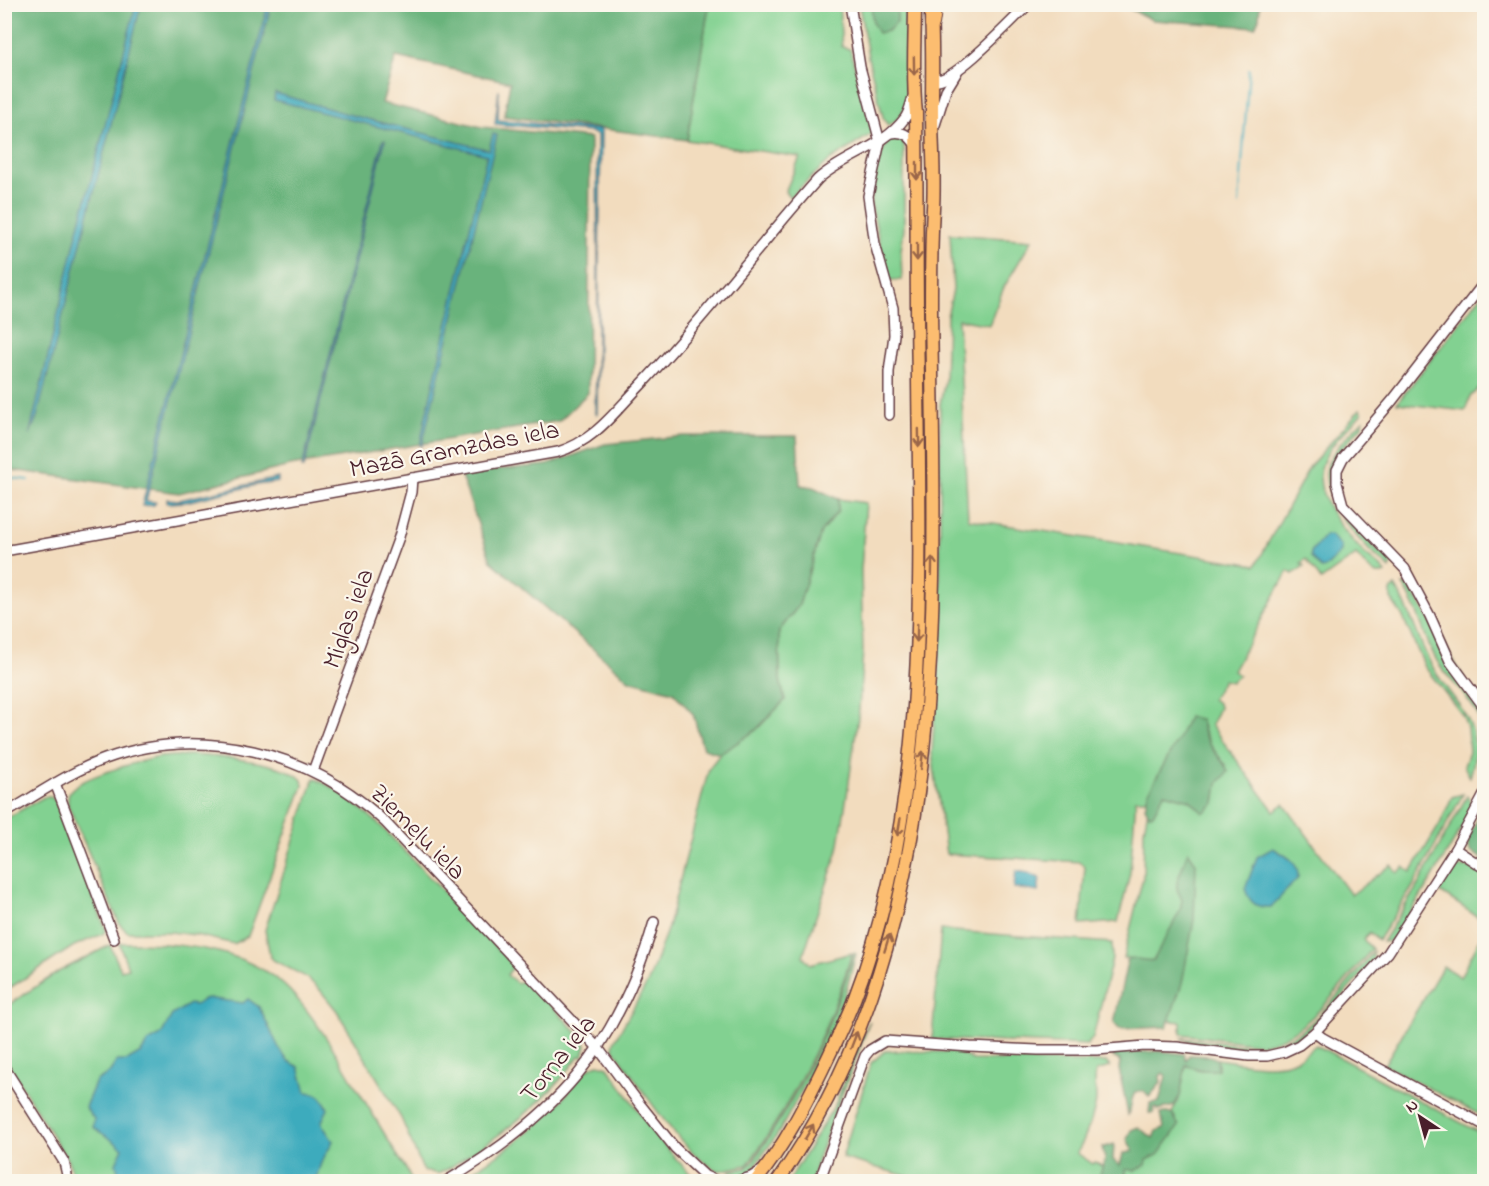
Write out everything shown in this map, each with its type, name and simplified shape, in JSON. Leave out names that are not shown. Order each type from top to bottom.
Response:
[{"type":"highway","points":[[932,24],[933,4]]},
{"type":"main road","points":[[754,1182],[808,1098],[855,997],[882,911],[903,807],[913,701],[919,564],[915,4]]},
{"type":"main road","points":[[777,1182],[823,1108],[853,1044],[889,938],[912,839],[922,763],[931,650],[932,24]]},
{"type":"street","points":[[850,4],[860,67],[880,142],[868,196],[875,244],[893,308],[894,335],[889,372],[889,415]]},
{"type":"street","points":[[932,74],[938,80],[942,80],[959,70],[1029,4]]},
{"type":"street","points":[[932,136],[946,90],[959,70]]},
{"type":"street","name":"Mazā Gramzdas iela","points":[[4,551],[558,452],[585,441],[675,349],[818,179],[844,160],[880,142],[892,132],[906,117],[914,94]]},
{"type":"street","points":[[892,132],[904,133],[911,138],[917,148]]},
{"type":"street","points":[[1485,283],[1392,401],[1343,458],[1337,470],[1337,483],[1343,506],[1405,569],[1430,616],[1450,661],[1485,707]]},
{"type":"street","name":"Miglas iela","points":[[313,771],[399,537],[411,492],[412,478]]},
{"type":"street","name":"Ziemeļu iela","points":[[4,814],[55,783],[105,759],[138,750],[173,745],[212,744],[248,750],[282,758],[313,771],[361,801],[385,822],[598,1048],[658,1128],[705,1179],[721,1181]]},
{"type":"street","points":[[55,783],[114,939]]},
{"type":"street","points":[[819,1182],[865,1056],[885,1041],[1038,1050],[1177,1047],[1227,1054],[1268,1056],[1299,1045],[1315,1032],[1388,953],[1455,849],[1485,795]]},
{"type":"street","points":[[1455,849],[1485,868]]},
{"type":"street","name":"Torņa iela","points":[[445,1182],[487,1157],[535,1120],[572,1082],[598,1048],[621,1008],[635,978],[654,922]]},
{"type":"street","points":[[1315,1032],[1485,1125]]},
{"type":"street","points":[[4,1067],[64,1162],[67,1175]]},
{"type":"street","points":[[734,1182],[751,1177],[763,1170]]},
{"type":"green space","points":[[5,5],[709,5],[687,140],[504,116],[510,82],[396,57],[382,103],[482,127],[590,138],[588,393],[559,421],[290,466],[179,493],[5,469]]},
{"type":"green space","points":[[709,5],[839,5],[842,47],[850,49],[873,133],[829,161],[790,197],[785,192],[800,157],[687,140]]},
{"type":"green space","points":[[859,5],[871,5],[897,23],[897,5],[905,5],[906,104],[900,117],[888,126],[883,117],[869,62]]},
{"type":"green space","points":[[871,5],[897,5],[897,22],[888,31],[878,33],[873,23]]},
{"type":"green space","points":[[1122,5],[1260,5],[1259,18],[1255,27],[1152,20]]},
{"type":"green space","points":[[894,136],[901,136],[904,141],[902,280],[888,280],[871,204],[875,171],[886,144]]},
{"type":"green space","points":[[950,234],[1032,240],[1004,287],[989,325],[958,319],[968,519],[1256,565],[1310,466],[1360,409],[1362,413],[1334,444],[1322,465],[1320,477],[1326,501],[1340,525],[1365,554],[1386,573],[1373,572],[1356,555],[1321,580],[1306,559],[1301,563],[1304,566],[1293,574],[1288,571],[1233,671],[1239,675],[1231,682],[1223,680],[1212,699],[1218,703],[1219,708],[1211,725],[1274,811],[1284,804],[1351,895],[1391,865],[1397,873],[1404,867],[1411,872],[1440,824],[1452,797],[1463,794],[1412,888],[1378,940],[1369,933],[1363,939],[1372,949],[1322,1008],[1292,1033],[1259,1044],[1181,1034],[1181,1022],[1117,1015],[1128,958],[1123,958],[1143,877],[1144,829],[1150,799],[1136,799],[1130,873],[1118,922],[1080,925],[1085,867],[1081,862],[946,854],[932,753],[940,637],[940,404],[945,380],[947,316],[953,290]],"holes":[[[1200,719],[1210,744],[1226,765],[1218,783],[1215,803],[1211,806]]]},
{"type":"green space","points":[[1484,292],[1484,383],[1470,397],[1465,411],[1397,403]]},
{"type":"green space","points":[[1363,420],[1362,426],[1335,459],[1330,474],[1331,488],[1346,517],[1392,563],[1390,569],[1369,550],[1346,523],[1328,490],[1326,478],[1329,461],[1342,442]]},
{"type":"green space","points":[[684,436],[797,436],[800,485],[813,487],[838,499],[838,511],[821,532],[799,605],[779,631],[780,680],[785,700],[756,730],[720,754],[703,749],[693,714],[673,692],[629,680],[491,561],[460,473],[547,465],[605,444]]},
{"type":"green space","points":[[838,499],[866,503],[861,570],[863,651],[859,710],[838,850],[803,956],[810,964],[852,953],[822,1036],[777,1121],[747,1165],[719,1171],[704,1162],[690,1149],[662,1118],[613,1047],[649,980],[668,927],[709,768],[720,754],[756,730],[785,700],[780,680],[779,631],[799,605],[821,532],[838,511]]},
{"type":"green space","points":[[1403,585],[1409,585],[1481,707],[1484,713],[1484,737],[1479,717],[1437,660]]},
{"type":"green space","points":[[1395,586],[1436,673],[1464,712],[1470,725],[1474,740],[1474,757],[1470,777],[1464,766],[1469,752],[1467,728],[1463,716],[1425,667],[1402,615],[1391,599],[1391,591]]},
{"type":"green space","points":[[1188,717],[1200,719],[1209,743],[1228,772],[1218,783],[1215,803],[1203,813],[1190,800],[1164,793],[1153,814],[1149,814],[1145,807],[1148,793]]},
{"type":"green space","points":[[189,755],[231,758],[266,764],[281,768],[302,780],[303,786],[248,936],[234,944],[196,935],[170,932],[128,932],[120,925],[68,805],[70,791],[98,775],[161,757]]},
{"type":"green space","points":[[314,778],[339,791],[377,822],[514,966],[507,975],[517,983],[527,979],[586,1045],[583,1057],[579,1056],[556,1085],[529,1111],[485,1145],[437,1174],[423,1170],[401,1118],[337,1011],[306,977],[273,960],[270,956],[265,930]]},
{"type":"green space","points":[[1467,796],[1470,799],[1472,810],[1432,879],[1396,934],[1390,941],[1382,942],[1415,890]]},
{"type":"green space","points":[[44,797],[51,797],[56,801],[106,930],[103,934],[74,946],[5,991],[5,819]]},
{"type":"green space","points":[[1484,806],[1484,860],[1470,851],[1467,840]]},
{"type":"green space","points":[[1188,851],[1196,863],[1194,920],[1182,983],[1167,1027],[1119,1029],[1114,1023],[1128,958],[1153,961],[1180,911],[1182,900],[1177,889],[1177,882]]},
{"type":"green space","points":[[1456,867],[1470,867],[1484,875],[1484,921],[1437,890]]},
{"type":"green space","points":[[941,930],[1112,943],[1112,959],[1093,1038],[1087,1045],[932,1039]]},
{"type":"green space","points":[[1484,931],[1484,1117],[1384,1065],[1443,966],[1460,977]]},
{"type":"green space","points":[[119,943],[165,944],[211,950],[254,965],[274,977],[291,992],[320,1029],[412,1181],[71,1181],[73,1173],[68,1161],[5,1059],[5,1007],[60,971],[110,945],[121,970],[128,968]]},
{"type":"green space","points":[[1373,952],[1373,961],[1341,997],[1316,1023],[1290,1043],[1277,1048],[1254,1050],[1206,1046],[1181,1038],[1259,1047],[1276,1044],[1293,1036],[1323,1012]]},
{"type":"green space","points":[[854,953],[856,954],[841,1009],[819,1059],[779,1132],[752,1170],[746,1175],[729,1179],[730,1171],[746,1168],[753,1161],[799,1086],[835,1009]]},
{"type":"green space","points":[[870,1021],[811,1181],[788,1182],[836,1103],[858,1042]]},
{"type":"green space","points":[[1316,1045],[1484,1135],[1484,1181],[1125,1182],[1126,1169],[1134,1168],[1148,1158],[1161,1143],[1176,1119],[1172,1113],[1180,1096],[1185,1065],[1200,1070],[1218,1069],[1217,1059],[1258,1065],[1289,1063],[1300,1058]]},
{"type":"green space","points":[[885,1051],[956,1052],[973,1060],[1106,1062],[1110,1067],[1096,1071],[1095,1104],[1089,1127],[1077,1153],[1093,1164],[1095,1162],[1103,1167],[1098,1181],[924,1181],[842,1158],[871,1063]]},
{"type":"green space","points":[[1161,1051],[1184,1054],[1186,1060],[1189,1055],[1210,1056],[1217,1059],[1218,1069],[1202,1070],[1186,1065],[1180,1096],[1174,1106],[1158,1110],[1155,1107],[1153,1108],[1154,1113],[1149,1113],[1150,1103],[1159,1102],[1166,1076],[1163,1073],[1160,1076],[1161,1083],[1149,1097],[1144,1091],[1135,1093],[1128,1115],[1119,1069],[1120,1061],[1113,1057],[1113,1054]]},
{"type":"green space","points":[[599,1064],[608,1067],[661,1141],[698,1181],[455,1182],[528,1132],[554,1108],[584,1072]]},
{"type":"green space","points":[[1161,1113],[1172,1113],[1179,1126],[1158,1155],[1147,1160],[1146,1165],[1135,1171],[1126,1169],[1125,1181],[1098,1181],[1105,1159],[1102,1148],[1114,1144],[1113,1160],[1120,1165],[1123,1154],[1133,1151],[1127,1139],[1131,1130],[1138,1127],[1153,1138],[1156,1131],[1164,1128]]},
{"type":"water","points":[[268,4],[271,5],[146,501],[156,502],[154,505],[142,506]]},
{"type":"water","points":[[136,5],[141,5],[37,417],[29,436],[76,238]]},
{"type":"water","points":[[499,89],[498,120],[601,130],[597,414],[595,413],[598,289],[597,135],[590,132],[495,124]]},
{"type":"water","points":[[275,93],[489,150],[493,134],[497,135],[422,446],[420,446],[425,420],[487,155],[274,100]]},
{"type":"water","points":[[383,140],[385,140],[304,468],[302,468]]},
{"type":"water","points":[[278,478],[278,482],[186,502],[167,503],[167,499],[179,500]]},
{"type":"water","points":[[1325,535],[1330,535],[1341,546],[1341,552],[1325,568],[1321,569],[1311,557],[1311,552]]},
{"type":"water","points":[[1273,848],[1294,863],[1298,878],[1271,907],[1261,907],[1251,901],[1245,889],[1257,857]]},
{"type":"water","points":[[1016,871],[1040,878],[1038,892],[1014,888]]},
{"type":"water","points":[[206,998],[243,1003],[248,999],[259,1007],[287,1060],[299,1067],[306,1092],[320,1096],[324,1101],[328,1109],[321,1123],[333,1141],[321,1163],[315,1181],[232,1182],[190,1178],[184,1182],[120,1180],[116,1163],[123,1148],[93,1127],[94,1119],[85,1107],[96,1081],[109,1073],[117,1061],[127,1061],[141,1053],[148,1042],[161,1035],[172,1015],[189,1004],[195,1005]]},
{"type":"waterway","points":[[1239,204],[1249,69]]},
{"type":"waterway","points":[[4,477],[29,480]]}]
